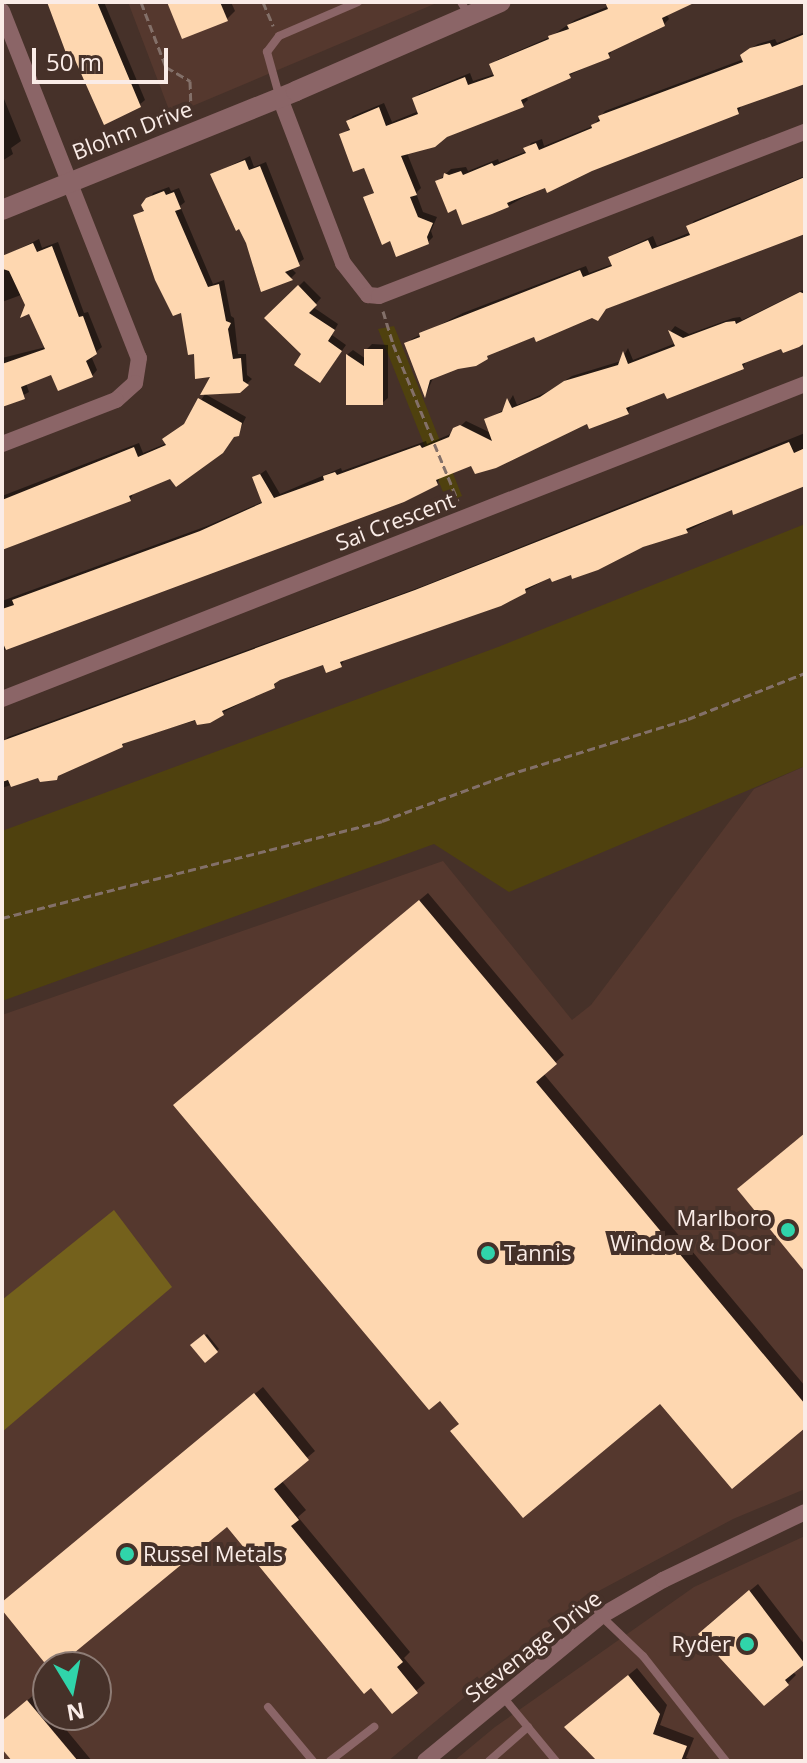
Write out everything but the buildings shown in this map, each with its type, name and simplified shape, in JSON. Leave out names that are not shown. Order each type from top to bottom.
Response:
[{"type":"street","name":"Blohm Drive","points":[[2,210],[70,180],[280,98],[466,10],[501,2]]},
{"type":"street","points":[[2,11],[139,358],[135,383],[116,400],[2,444]]},
{"type":"street","points":[[280,98],[343,263],[368,295],[379,296],[805,132]]},
{"type":"street","name":"Sai Crescent","points":[[2,699],[805,384]]},
{"type":"street","name":"Stevenage Drive","points":[[425,1761],[601,1616],[663,1580],[805,1512]]},
{"type":"lane","points":[[280,98],[267,52],[279,36],[358,2]]},
{"type":"lane","points":[[601,1616],[643,1656],[726,1761]]},
{"type":"lane","points":[[502,1696],[556,1761]]},
{"type":"lane","points":[[268,1707],[313,1761]]},
{"type":"lane","points":[[330,1761],[374,1727]]},
{"type":"lane","points":[[489,1761],[528,1727]]},
{"type":"path","points":[[141,2],[166,67],[190,81],[191,110]]},
{"type":"path","points":[[263,2],[279,36]]},
{"type":"path","points":[[379,296],[393,344],[465,517]]},
{"type":"path","points":[[2,918],[382,821],[507,775],[688,719],[805,673]]},
{"type":"shaded area","points":[[128,2],[439,2],[171,115]]},
{"type":"shaded area","points":[[394,326],[462,496],[447,502],[378,329]]},
{"type":"shaded area","points":[[805,524],[805,766],[509,892],[434,844],[2,1001],[2,831],[498,647]]},
{"type":"shaded area","points":[[805,766],[805,1489],[733,1519],[580,1601],[388,1761],[2,1761],[2,1015],[443,861],[572,1020],[591,1005],[754,789]]},
{"type":"shaded area","points":[[114,1210],[172,1287],[2,1432],[2,1300]]},
{"type":"shaded area","points":[[805,1536],[805,1761],[454,1761],[495,1727],[694,1587]]},
{"type":"place","name":"Marlboro Window & Door","points":[[788,1230]]},
{"type":"place","name":"Tannis","points":[[488,1253]]},
{"type":"place","name":"Russel Metals","points":[[127,1554]]},
{"type":"place","name":"Ryder","points":[[747,1644]]}]
